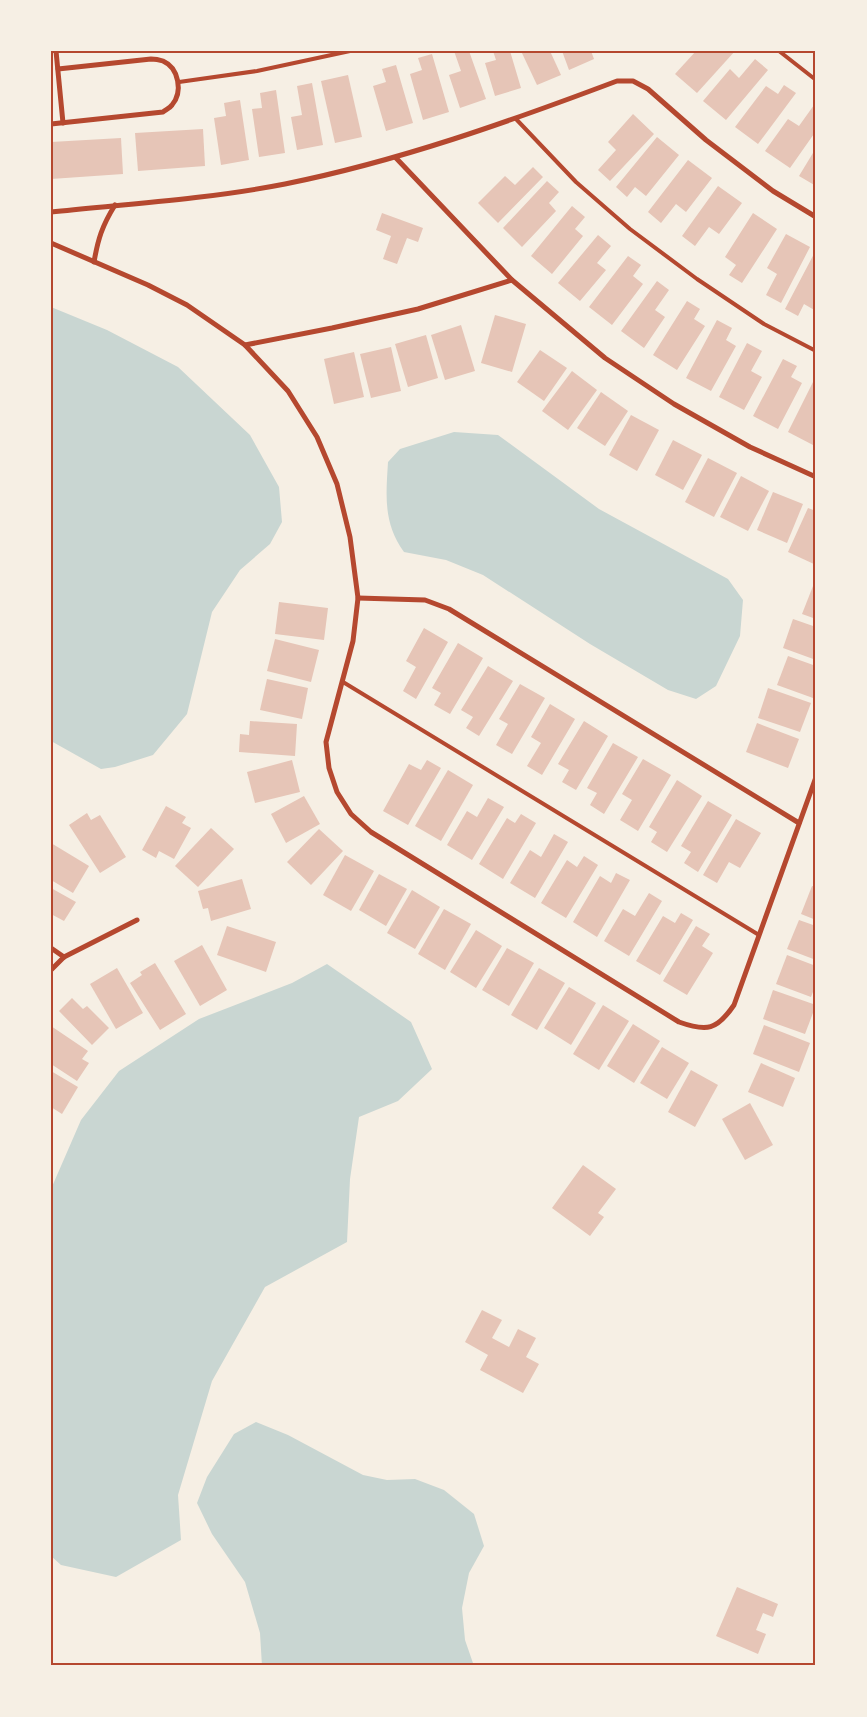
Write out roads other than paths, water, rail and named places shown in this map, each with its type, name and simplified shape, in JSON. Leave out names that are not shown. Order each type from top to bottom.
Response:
[{"type":"street","points":[[56,51],[63,123]]},
{"type":"street","points":[[51,124],[162,112],[172,106],[177,95],[179,82],[173,68],[164,61],[151,58],[58,69]]},
{"type":"street","points":[[51,212],[193,197],[284,184],[396,158],[516,119],[617,81],[633,81],[648,89],[706,140],[750,174],[773,191],[816,217]]},
{"type":"street","points":[[396,158],[512,280],[605,358],[674,404],[750,447],[816,477]]},
{"type":"street","points":[[94,262],[98,239],[104,224],[115,206]]},
{"type":"street","points":[[51,243],[148,285],[187,305],[245,345],[288,391],[317,437],[337,484],[350,537],[358,598],[353,641],[326,742],[330,768],[338,792],[351,814],[371,832],[679,1022],[695,1028],[710,1027],[723,1020],[734,1005],[816,777]]},
{"type":"street","points":[[245,345],[332,328],[418,308],[512,280]]},
{"type":"street","points":[[358,598],[424,600],[449,608],[799,823]]},
{"type":"street","points":[[51,970],[64,956],[137,920]]},
{"type":"street","points":[[51,948],[64,956]]},
{"type":"lane","points":[[179,82],[257,71],[350,51]]},
{"type":"lane","points":[[779,51],[816,80]]},
{"type":"lane","points":[[516,119],[576,182],[630,229],[697,279],[757,319],[816,351]]},
{"type":"lane","points":[[343,682],[759,935]]}]
